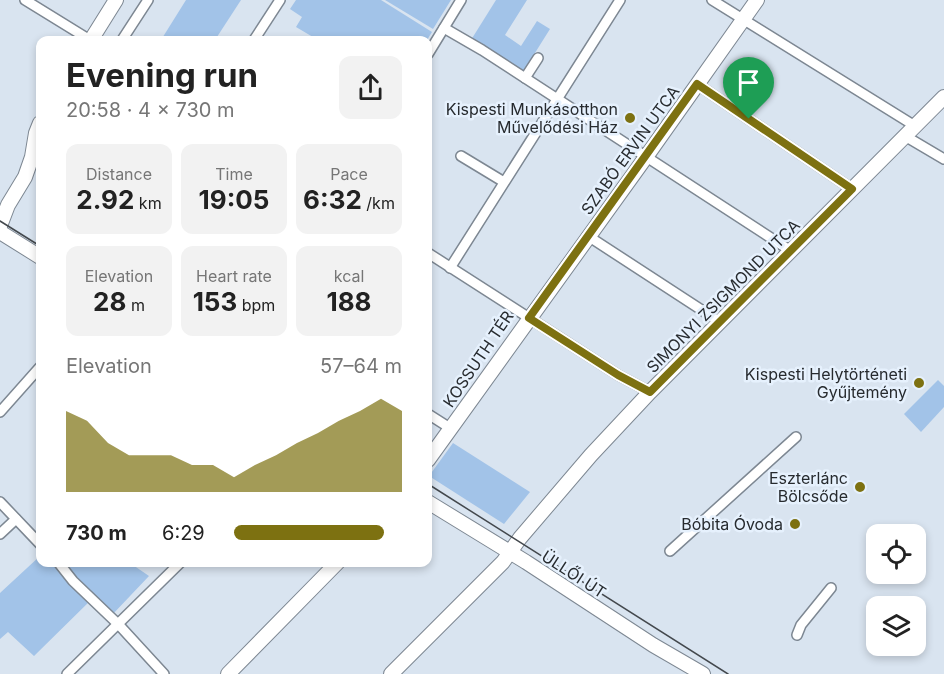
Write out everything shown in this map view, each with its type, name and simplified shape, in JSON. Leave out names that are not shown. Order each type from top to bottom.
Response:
[{"type":"main road","points":[[93,36],[116,0]]},
{"type":"main road","name":"SZABÓ ERVIN UTCA","points":[[529,318],[757,0]]},
{"type":"main road","name":"SIMONYI ZSIGMOND UTCA","points":[[391,674],[503,562],[520,538],[591,455],[650,392],[944,97]]},
{"type":"main road","points":[[0,226],[8,205],[25,177],[32,157],[36,133]]},
{"type":"main road","points":[[0,232],[36,254]]},
{"type":"main road","name":"KOSSUTH TÉR","points":[[432,454],[529,318]]},
{"type":"main road","name":"ÜLLŐI ÚT","points":[[432,504],[653,645],[703,674]]},
{"type":"main road","points":[[228,674],[333,567]]},
{"type":"street","points":[[25,0],[84,36]]},
{"type":"street","points":[[125,36],[148,0]]},
{"type":"street","points":[[257,36],[280,0]]},
{"type":"street","points":[[432,48],[461,0]]},
{"type":"street","points":[[450,268],[620,0]]},
{"type":"street","points":[[712,0],[910,131],[944,159]]},
{"type":"street","points":[[444,28],[482,50],[791,250]]},
{"type":"street","points":[[525,78],[538,58]]},
{"type":"street","points":[[697,84],[852,189]]},
{"type":"street","points":[[461,156],[504,182]]},
{"type":"street","points":[[588,236],[720,322]]},
{"type":"street","name":"KOSSUTH TÉR","points":[[432,256],[529,318]]},
{"type":"street","points":[[529,318],[618,375],[650,392]]},
{"type":"street","points":[[0,412],[36,372]]},
{"type":"street","name":"KOSSUTH TÉR","points":[[432,417],[450,428]]},
{"type":"street","points":[[670,551],[796,437]]},
{"type":"street","points":[[0,502],[36,540]]},
{"type":"street","points":[[0,534],[16,519]]},
{"type":"street","points":[[62,567],[164,674]]},
{"type":"street","points":[[67,674],[175,567]]},
{"type":"street","points":[[797,634],[801,625],[831,588]]},
{"type":"shaded area","points":[[186,0],[241,0],[218,36],[164,36]]},
{"type":"shaded area","points":[[296,0],[381,0],[432,32],[430,36],[311,36],[296,27],[302,17],[290,9]]},
{"type":"shaded area","points":[[385,0],[451,0],[433,29]]},
{"type":"shaded area","points":[[496,0],[527,0],[505,35],[521,46],[537,21],[550,29],[523,72],[471,40]]},
{"type":"shaded area","points":[[938,380],[944,386],[944,407],[921,432],[904,414]]},
{"type":"shaded area","points":[[453,443],[530,492],[504,524],[432,478],[432,472]]},
{"type":"shaded area","points":[[36,560],[36,567],[136,567],[149,576],[112,615],[94,597],[34,656],[8,632],[0,639],[0,593]]},
{"type":"tram line","points":[[0,221],[36,244]]},
{"type":"tram line","points":[[432,487],[728,674]]},
{"type":"place","name":"Kispesti Munkásotthon Művelődési Ház","points":[[630,118]]},
{"type":"place","name":"Kispesti Helytörténeti Gyűjtemény","points":[[919,383]]},
{"type":"place","name":"Eszterlánc Bölcsőde","points":[[860,487]]},
{"type":"place","name":"Bóbita Óvoda","points":[[795,524]]},
{"type":"route","points":[[697,84],[749,119],[852,189],[650,392],[618,375],[529,318],[697,84]]}]
